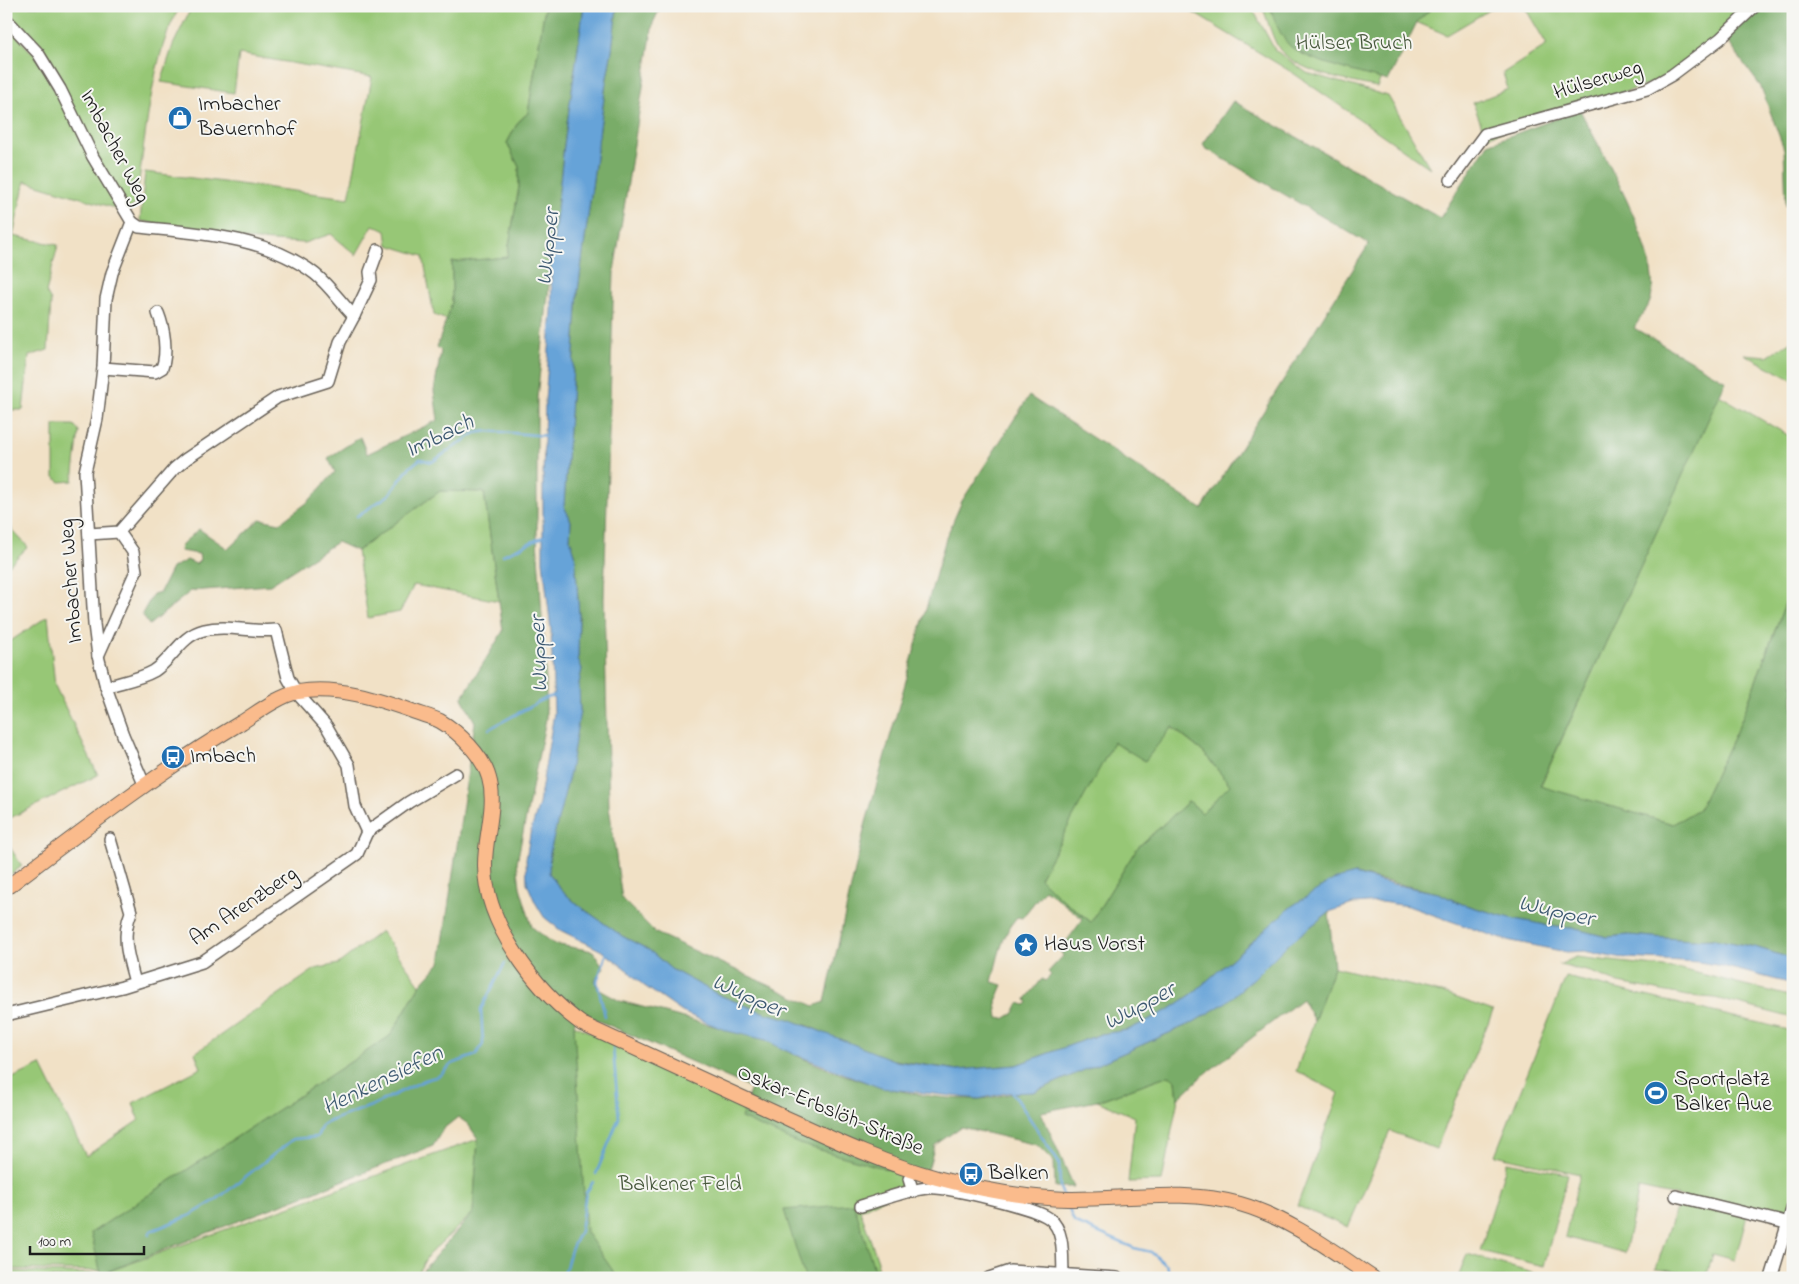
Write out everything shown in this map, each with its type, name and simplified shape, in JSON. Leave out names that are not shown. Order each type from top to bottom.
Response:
[{"type":"main road","name":"Oskar-Erbslöh-Straße","points":[[296,692],[341,691],[396,705],[440,721],[468,743],[490,779],[491,799],[485,866],[493,908],[504,932],[538,983],[552,1000],[571,1016],[606,1035],[882,1160],[936,1178],[968,1185],[1062,1198],[1178,1195],[1212,1198],[1240,1204],[1279,1219],[1303,1231],[1373,1278]]},
{"type":"main road","points":[[6,888],[144,784],[201,746],[296,692]]},
{"type":"street","name":"Hülserweg","points":[[1451,180],[1485,134],[1647,89],[1672,74],[1720,39],[1755,6]]},
{"type":"street","name":"Imbacher Weg","points":[[6,19],[38,53],[47,67],[60,89],[93,157],[132,222],[112,273],[108,290],[103,368],[97,419],[85,472],[94,624],[98,656],[106,687],[144,784]]},
{"type":"street","points":[[132,222],[139,227],[248,242],[270,249],[317,275],[354,316]]},
{"type":"street","points":[[89,534],[119,532],[174,469],[186,459],[278,397],[328,381],[340,342],[371,280],[370,272],[378,250]]},
{"type":"street","points":[[103,368],[155,372],[162,368],[164,362],[163,326],[158,313]]},
{"type":"street","points":[[98,656],[136,571],[133,552],[119,532]]},
{"type":"street","points":[[106,687],[152,671],[165,662],[182,641],[202,630],[228,627],[261,632],[276,630],[288,678],[296,692],[327,727],[349,765],[355,806],[367,832]]},
{"type":"street","name":"Am Arenzberg","points":[[6,1015],[135,982],[202,962],[357,854],[367,832],[409,802],[456,774]]},
{"type":"street","points":[[110,839],[131,912],[124,942],[135,982]]},
{"type":"street","points":[[909,1179],[913,1192]]},
{"type":"street","points":[[861,1206],[932,1187],[998,1201],[1036,1212],[1051,1220],[1060,1234],[1063,1274]]},
{"type":"street","points":[[1676,1196],[1789,1221]]},
{"type":"street","points":[[1771,1278],[1793,1206]]},
{"type":"street","points":[[988,1278],[1009,1271],[1117,1278]]},
{"type":"green space","points":[[6,6],[181,6],[162,48],[150,101],[136,204],[127,210],[19,27],[6,12]]},
{"type":"green space","points":[[192,6],[545,6],[528,113],[518,122],[507,143],[519,167],[519,187],[507,257],[452,263],[452,302],[447,320],[434,315],[423,256],[388,245],[386,231],[373,225],[356,255],[331,234],[304,243],[244,239],[140,221],[145,172],[349,198],[372,77],[239,54],[234,93],[161,82],[173,45]]},
{"type":"green space","points":[[545,6],[584,6],[564,145],[537,398],[537,538],[546,681],[546,719],[517,862],[520,887],[532,927],[554,944],[593,951],[604,968],[595,980],[598,989],[620,1001],[766,1040],[815,1064],[868,1083],[922,1095],[950,1098],[984,1099],[1034,1092],[1192,1023],[1225,1003],[1254,978],[1286,946],[1329,912],[1334,967],[1314,1021],[1302,999],[1200,1078],[1178,1099],[1176,1080],[1169,1075],[1097,1101],[1041,1112],[1074,1187],[1055,1187],[1054,1162],[1037,1145],[961,1127],[935,1145],[925,1180],[799,1144],[741,1118],[751,1088],[579,1012],[574,1025],[586,1232],[618,1278],[416,1278],[473,1213],[478,1139],[468,1124],[458,1117],[443,1129],[433,1146],[101,1274],[91,1233],[390,1036],[420,985],[440,963],[475,722],[462,698],[503,631],[484,492],[440,491],[357,551],[337,542],[270,585],[191,591],[149,625],[142,614],[153,594],[160,592],[172,568],[187,560],[196,564],[200,560],[199,554],[180,551],[181,545],[199,529],[228,549],[260,519],[280,523],[308,502],[335,472],[328,458],[360,437],[367,454],[438,420],[434,391],[441,351],[437,347],[452,302],[452,262],[507,257],[519,187],[519,167],[507,143],[518,122],[528,113]]},
{"type":"green space","points":[[617,6],[661,6],[653,23],[614,272],[604,599],[609,806],[622,899],[656,933],[814,1006],[825,1002],[865,826],[946,538],[962,501],[1029,396],[1202,509],[1369,244],[1205,148],[1203,144],[1233,101],[1440,218],[1488,144],[1580,110],[1628,203],[1648,255],[1652,278],[1651,298],[1646,310],[1634,328],[1726,381],[1540,786],[1673,824],[1699,809],[1741,721],[1793,582],[1793,959],[1755,947],[1714,939],[1691,940],[1629,935],[1607,937],[1572,928],[1556,927],[1510,918],[1462,904],[1438,893],[1355,874],[1292,906],[1192,994],[1170,1009],[1128,1030],[1101,1034],[1016,1065],[958,1070],[888,1059],[809,1026],[765,1013],[719,995],[671,969],[649,950],[622,936],[578,905],[561,890],[549,873],[550,852],[580,711],[578,684],[582,669],[578,659],[579,616],[575,554],[570,539],[571,521],[564,506],[578,291]],"holes":[[[1172,727],[1203,752],[1230,785],[1202,813],[1189,801],[1137,848],[1091,922],[1057,895],[1040,878],[1114,742],[1145,761]],[[1045,889],[1083,919],[1060,950],[1063,956],[1048,972],[1051,975],[1045,981],[1042,979],[1026,999],[1028,1003],[1025,1005],[1019,1003],[1014,1013],[1004,1019],[998,1018],[996,1001],[1003,985],[992,982],[1007,931],[1017,917],[1022,918]]]},
{"type":"green space","points":[[1182,6],[1251,6],[1275,50],[1307,73],[1388,96],[1430,168],[1293,73]]},
{"type":"green space","name":"Hülser Bruch","points":[[1262,6],[1430,6],[1419,20],[1434,6],[1496,6],[1447,35],[1416,22],[1393,50],[1377,87],[1325,75],[1288,58],[1277,46]]},
{"type":"green space","name":"Hülser Bruch","points":[[1270,6],[1434,6],[1417,22],[1388,81],[1320,61],[1296,51],[1283,37],[1275,22]]},
{"type":"green space","points":[[1524,6],[1758,6],[1681,74],[1486,137],[1473,103],[1508,89],[1503,73],[1547,45]]},
{"type":"green space","points":[[1758,6],[1787,6],[1793,13],[1793,210],[1786,206],[1784,149],[1761,87],[1728,42],[1728,36]]},
{"type":"green space","points":[[6,24],[35,56],[121,210],[25,181],[13,236],[58,245],[46,292],[51,301],[48,350],[29,356],[23,410],[6,410]]},
{"type":"green space","points":[[1793,340],[1793,380],[1744,354],[1767,356]]},
{"type":"green space","points":[[1719,395],[1793,438],[1793,582],[1741,721],[1699,809],[1673,824],[1540,787]]},
{"type":"green space","points":[[54,425],[74,425],[79,431],[73,481],[60,482],[54,477]]},
{"type":"green space","points":[[440,491],[484,492],[499,601],[414,585],[400,612],[368,618],[357,551]]},
{"type":"green space","points":[[6,512],[12,530],[28,547],[6,568]]},
{"type":"green space","points":[[48,616],[55,686],[98,775],[6,820],[6,644]]},
{"type":"green space","points":[[1171,727],[1203,752],[1230,785],[1202,813],[1189,801],[1137,848],[1091,922],[1057,895],[1040,878],[1114,741]]},
{"type":"green space","points":[[6,841],[22,866],[6,878]]},
{"type":"green space","points":[[381,931],[420,985],[390,1036],[91,1233],[101,1271],[6,1269],[6,1081],[41,1065],[86,1156],[139,1120],[133,1103],[201,1068],[195,1053],[315,969],[338,964]]},
{"type":"green space","points":[[1576,957],[1681,969],[1793,997],[1793,1018],[1715,998],[1688,996],[1619,983],[1591,972],[1559,965]]},
{"type":"green space","points":[[1334,967],[1449,995],[1493,1011],[1436,1149],[1390,1131],[1348,1227],[1297,1206],[1339,1093],[1296,1071]]},
{"type":"green space","name":"Sportplatz Balker Aue","points":[[1566,977],[1793,1031],[1793,1193],[1786,1219],[1639,1188],[1625,1253],[1565,1237],[1580,1174],[1495,1155]]},
{"type":"green space","name":"Balkener Feld","points":[[574,1025],[745,1103],[743,1112],[904,1174],[901,1190],[860,1210],[878,1261],[877,1269],[871,1278],[561,1278]]},
{"type":"green space","points":[[1169,1075],[1176,1080],[1178,1099],[1162,1181],[1128,1182],[1135,1117],[1097,1101]]},
{"type":"green space","points":[[478,1139],[473,1213],[428,1255],[415,1278],[6,1278],[6,1271],[101,1274]]},
{"type":"green space","points":[[1507,1162],[1568,1174],[1544,1266],[1480,1251]]},
{"type":"green space","points":[[1685,1202],[1747,1216],[1735,1260],[1713,1254],[1707,1275],[1656,1268],[1675,1211]]},
{"type":"green space","points":[[854,1204],[874,1269],[870,1278],[805,1278],[784,1210]]},
{"type":"green space","points":[[1467,1254],[1539,1275],[1538,1278],[1458,1278]]},
{"type":"water","points":[[584,6],[617,6],[578,291],[564,506],[571,521],[570,539],[575,554],[579,616],[578,659],[582,669],[579,684],[580,711],[570,772],[550,852],[549,873],[561,890],[578,905],[622,936],[649,950],[671,969],[719,995],[765,1013],[789,1019],[896,1061],[958,1070],[1016,1065],[1101,1034],[1128,1030],[1170,1009],[1192,994],[1292,906],[1333,880],[1355,874],[1387,883],[1438,893],[1462,904],[1510,918],[1556,927],[1572,928],[1607,937],[1629,935],[1691,940],[1714,939],[1755,947],[1793,959],[1793,984],[1699,962],[1612,957],[1584,951],[1566,952],[1502,939],[1408,906],[1381,902],[1353,904],[1329,912],[1286,946],[1254,978],[1225,1003],[1192,1023],[1034,1092],[1006,1093],[979,1099],[881,1088],[784,1050],[766,1040],[727,1031],[682,1012],[643,985],[604,952],[560,930],[544,917],[535,902],[527,883],[526,859],[530,834],[539,804],[554,713],[551,630],[543,561],[545,401],[552,310],[551,265],[564,145]]},
{"type":"waterway","name":"Imbach","points":[[357,516],[389,495],[409,468],[420,459],[432,462],[475,433],[488,431],[548,436]]},
{"type":"waterway","points":[[503,555],[545,536]]},
{"type":"waterway","name":"Henkensiefen","points":[[489,729],[546,698],[557,695]]},
{"type":"waterway","points":[[605,1016],[597,981],[607,953]]},
{"type":"waterway","name":"Henkensiefen","points":[[149,1235],[151,1231],[191,1215],[216,1200],[293,1139],[317,1137],[322,1125],[371,1106],[425,1080],[439,1076],[452,1064],[476,1055],[483,1044],[481,1009],[505,963]]},
{"type":"waterway","points":[[596,1174],[619,1118],[613,1048]]},
{"type":"waterway","points":[[1011,1090],[1059,1163],[1060,1188],[1063,1195]]},
{"type":"waterway","points":[[563,1278],[571,1250],[580,1231],[586,1193],[593,1182]]},
{"type":"waterway","points":[[1067,1204],[1074,1222],[1134,1248],[1151,1252],[1167,1266],[1171,1278]]},
{"type":"place","name":"Imbacher Bauernhof","points":[[180,118]]},
{"type":"place","name":"Imbach","points":[[173,757]]},
{"type":"place","name":"Haus Vorst","points":[[1026,945]]},
{"type":"place","name":"Sportplatz Balker Aue","points":[[1656,1093]]},
{"type":"place","name":"Balken","points":[[971,1174]]},
{"type":"water label","name":"Wupper","points":[[549,247]]},
{"type":"water label","name":"Wupper","points":[[540,654]]},
{"type":"water label","name":"Wupper","points":[[1556,912]]},
{"type":"water label","name":"Wupper","points":[[748,997]]},
{"type":"water label","name":"Wupper","points":[[1140,1007]]}]
